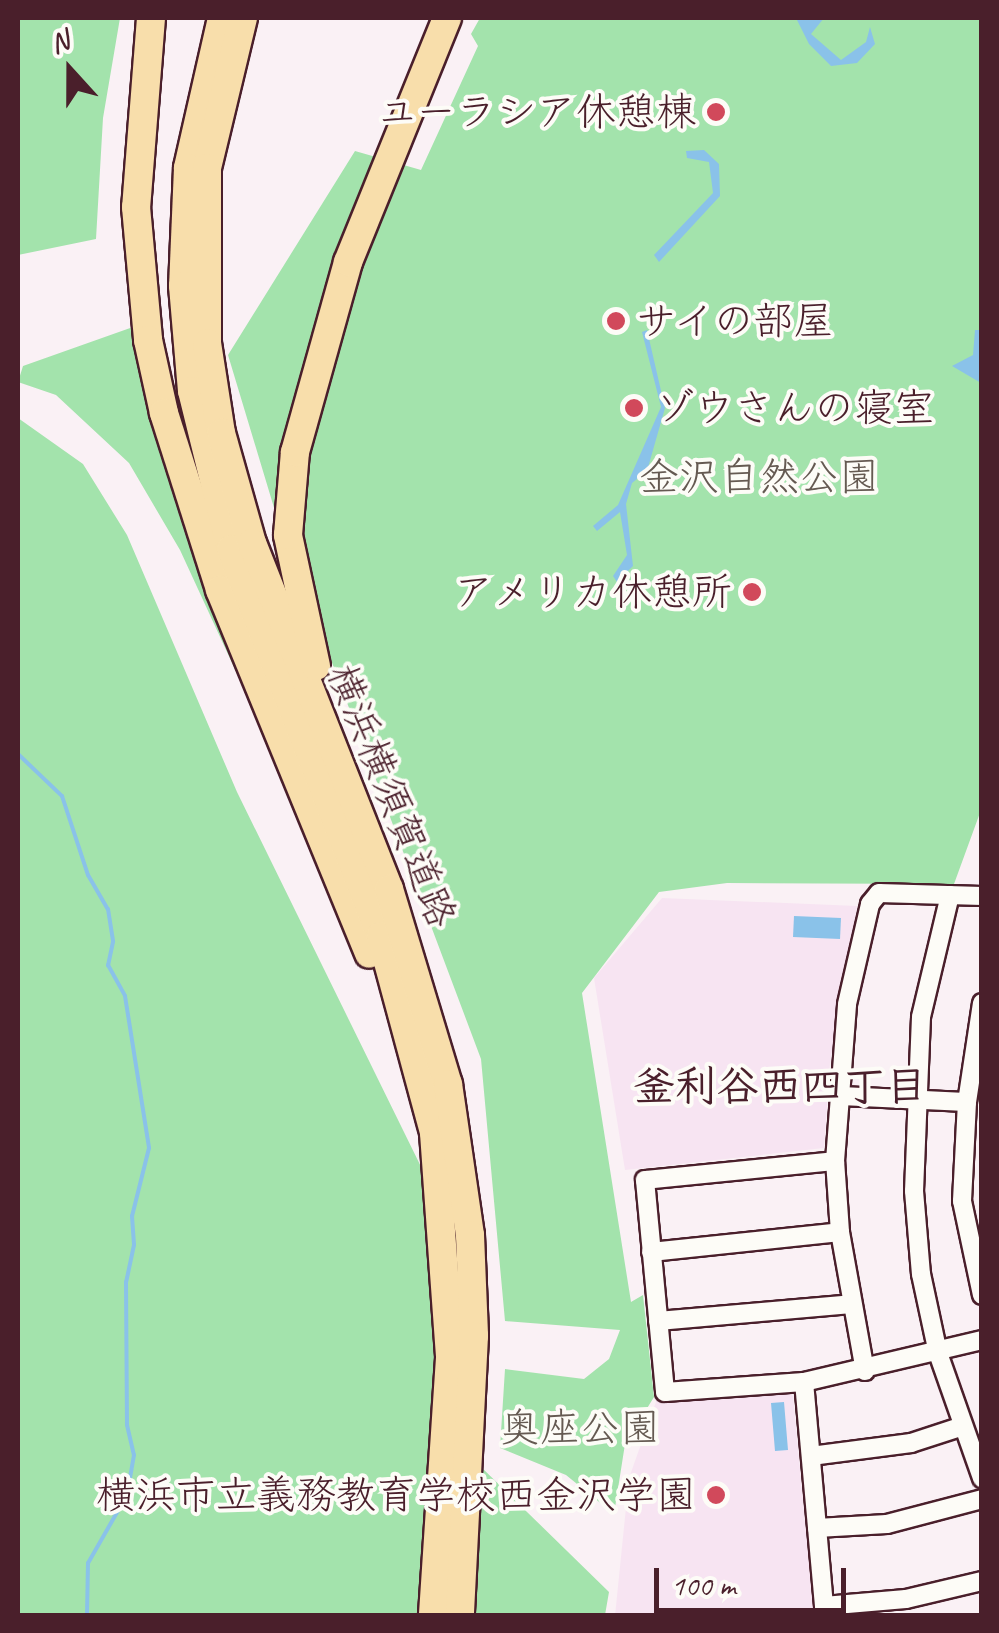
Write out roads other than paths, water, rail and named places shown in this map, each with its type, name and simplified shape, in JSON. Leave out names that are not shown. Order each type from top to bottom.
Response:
[{"type":"highway","points":[[151,18],[137,142],[137,244],[148,340],[190,506],[380,983],[443,1200]]},
{"type":"highway","name":"横浜横須賀道路","points":[[222,18],[197,108],[193,236],[196,332],[212,488],[254,614],[381,936],[422,1074],[443,1200],[458,1236]]},
{"type":"highway","name":"横浜横須賀道路","points":[[193,236],[218,108],[242,18]]},
{"type":"highway","points":[[446,18],[367,212],[302,419],[288,535],[309,646],[423,955],[448,1084]]},
{"type":"highway","name":"横浜横須賀道路","points":[[196,332],[252,542],[390,889],[448,1084],[458,1236],[448,1424],[449,1586],[460,1616]]},
{"type":"highway","name":"横浜横須賀道路","points":[[434,1616],[449,1586]]},
{"type":"street","points":[[950,895],[921,1016],[914,1100],[921,1274],[938,1353],[960,1427],[982,1478]]},
{"type":"street","points":[[865,1371],[840,1232],[835,1161],[847,1004],[874,897],[982,896]]},
{"type":"street","points":[[982,1003],[967,1102],[962,1200],[979,1263],[982,1294]]},
{"type":"street","points":[[840,1096],[967,1102]]},
{"type":"street","points":[[835,1161],[645,1180],[665,1392],[804,1382],[865,1371],[982,1340]]},
{"type":"street","points":[[651,1252],[840,1232]]},
{"type":"street","points":[[658,1322],[851,1304]]},
{"type":"street","points":[[804,1382],[825,1610],[906,1599],[982,1580]]},
{"type":"street","points":[[812,1456],[911,1444],[960,1427]]},
{"type":"street","points":[[817,1528],[887,1524],[982,1500]]},
{"type":"water","points":[[796,18],[824,18],[811,34],[841,60],[866,42],[870,27],[875,44],[857,63],[831,66],[809,44]]},
{"type":"water","points":[[704,150],[719,164],[720,196],[659,262],[654,255],[713,193],[709,162],[687,158],[686,151]]},
{"type":"water","points":[[647,330],[665,408],[647,471],[632,483],[626,504],[633,566],[617,582],[613,576],[627,555],[620,512],[597,531],[593,526],[618,505],[661,407],[642,332]]},
{"type":"water","points":[[975,330],[981,330],[981,383],[952,366],[973,355]]},
{"type":"water","points":[[794,916],[841,918],[840,939],[793,937]]},
{"type":"water","points":[[784,1402],[788,1450],[775,1451],[771,1403]]},
{"type":"waterway","points":[[18,754],[62,796],[88,875],[108,909],[113,942],[108,965],[125,996],[149,1148],[132,1216],[134,1245],[126,1282],[127,1425],[134,1455],[127,1495],[88,1563],[87,1616]]},
{"type":"place","name":"ユーラシア休憩棟","points":[[716,112]]},
{"type":"place","name":"サイの部屋","points":[[616,321]]},
{"type":"place","name":"ゾウさんの寝室","points":[[634,408]]},
{"type":"place","name":"アメリカ休憩所","points":[[752,592]]},
{"type":"place","name":"横浜市立義務教育学校西金沢学園","points":[[716,1495]]},
{"type":"district","name":"釜利谷西四丁目","points":[[780,1087]]},
{"type":"park label","name":"金沢自然公園","points":[[759,477]]},
{"type":"park label","name":"奥座公園","points":[[580,1428]]}]
